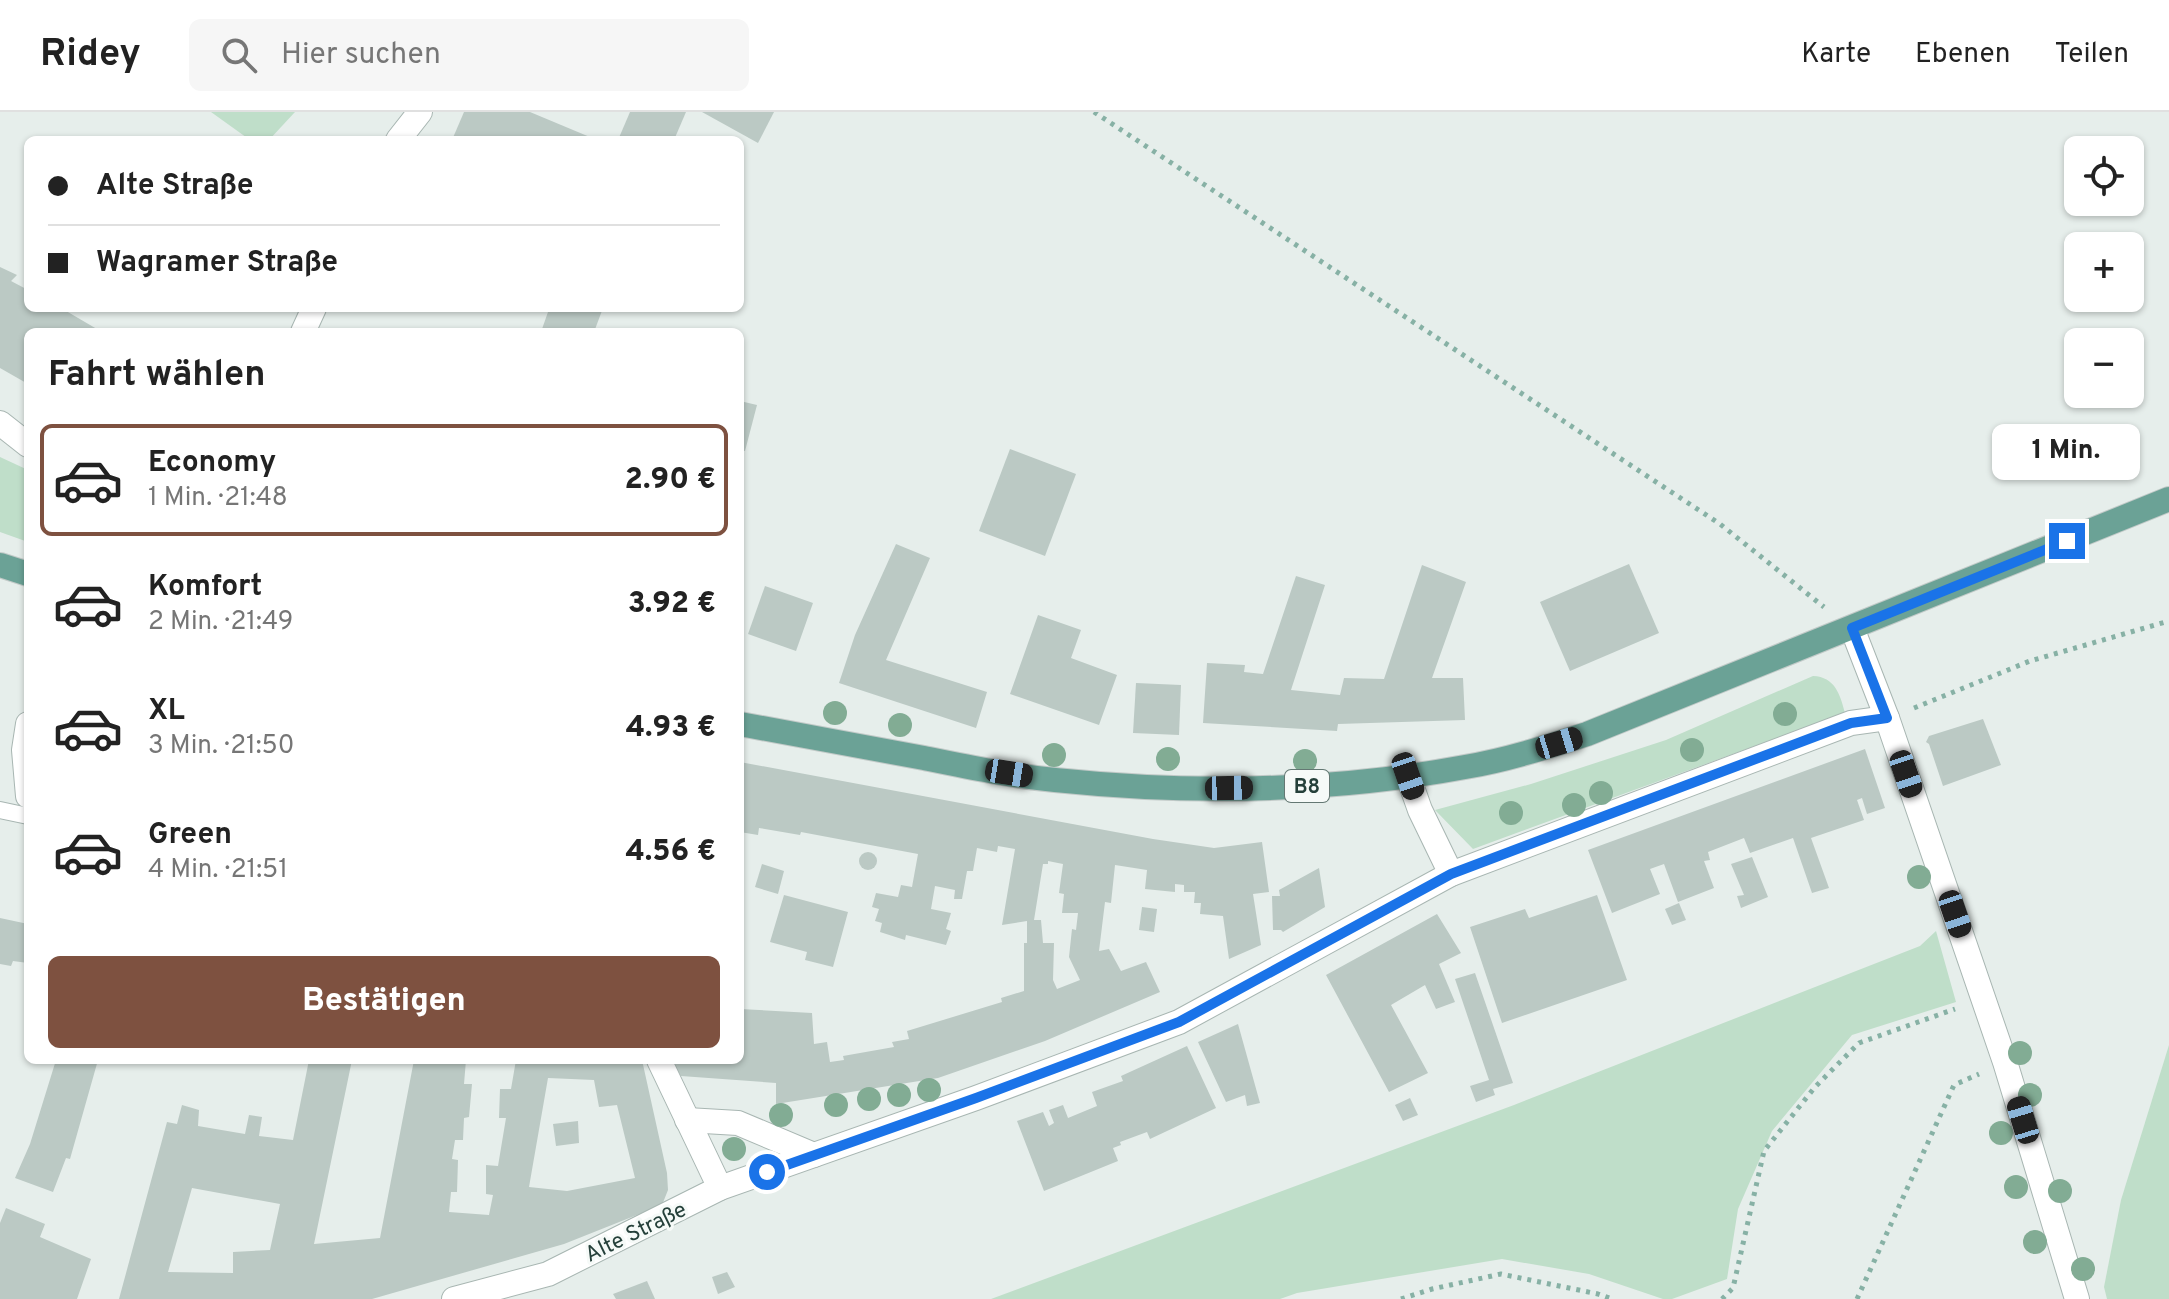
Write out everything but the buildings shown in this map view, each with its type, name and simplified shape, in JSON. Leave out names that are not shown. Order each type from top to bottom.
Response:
[{"type":"main road","name":"B8","points":[[744,725],[1053,780],[1170,788],[1286,787],[1408,776],[1466,767],[1587,734],[2169,499]]},
{"type":"main road","points":[[0,565],[24,573]]},
{"type":"street","points":[[401,136],[420,112]]},
{"type":"street","points":[[0,423],[24,442]]},
{"type":"street","points":[[1852,628],[1887,718],[1984,998],[2077,1299]]},
{"type":"street","name":"Alte Straße","points":[[454,1299],[548,1274],[720,1188],[1179,1022],[1451,874],[1851,723],[1887,718]]},
{"type":"street","points":[[1408,776],[1420,810],[1451,874]]},
{"type":"street","points":[[661,1064],[720,1188]]},
{"type":"street","points":[[687,1120],[738,1123],[814,1155]]},
{"type":"lane","points":[[0,810],[24,815]]},
{"type":"path","points":[[1094,112],[1720,524],[1827,609]]},
{"type":"path","points":[[1887,718],[2030,661],[2169,621]]},
{"type":"path","points":[[1722,1299],[1733,1288],[1764,1151],[1815,1087],[1859,1043],[1984,998]]},
{"type":"path","points":[[1857,1299],[1954,1085],[2005,1062]]},
{"type":"path","points":[[1401,1299],[1501,1274],[1612,1299]]},
{"type":"green space","points":[[211,112],[295,112],[273,136],[244,136]]},
{"type":"green space","points":[[0,457],[24,468],[24,541],[0,532]]},
{"type":"green space","points":[[1813,676],[1831,683],[1845,713],[1473,849],[1435,810],[1531,784],[1666,740]]},
{"type":"green space","points":[[1936,931],[1956,1002],[1852,1035],[1772,1131],[1738,1209],[1727,1279],[1672,1299],[1663,1299],[1589,1274],[1502,1259],[1297,1293],[1280,1299],[991,1299],[1514,1105],[1920,946]]},
{"type":"green space","points":[[2169,1045],[2169,1299],[2107,1299],[2104,1287],[2121,1200]]},
{"type":"route","points":[[767,1172],[1179,1022],[1451,874],[1851,723],[1887,718],[1852,628],[2067,541]]}]
